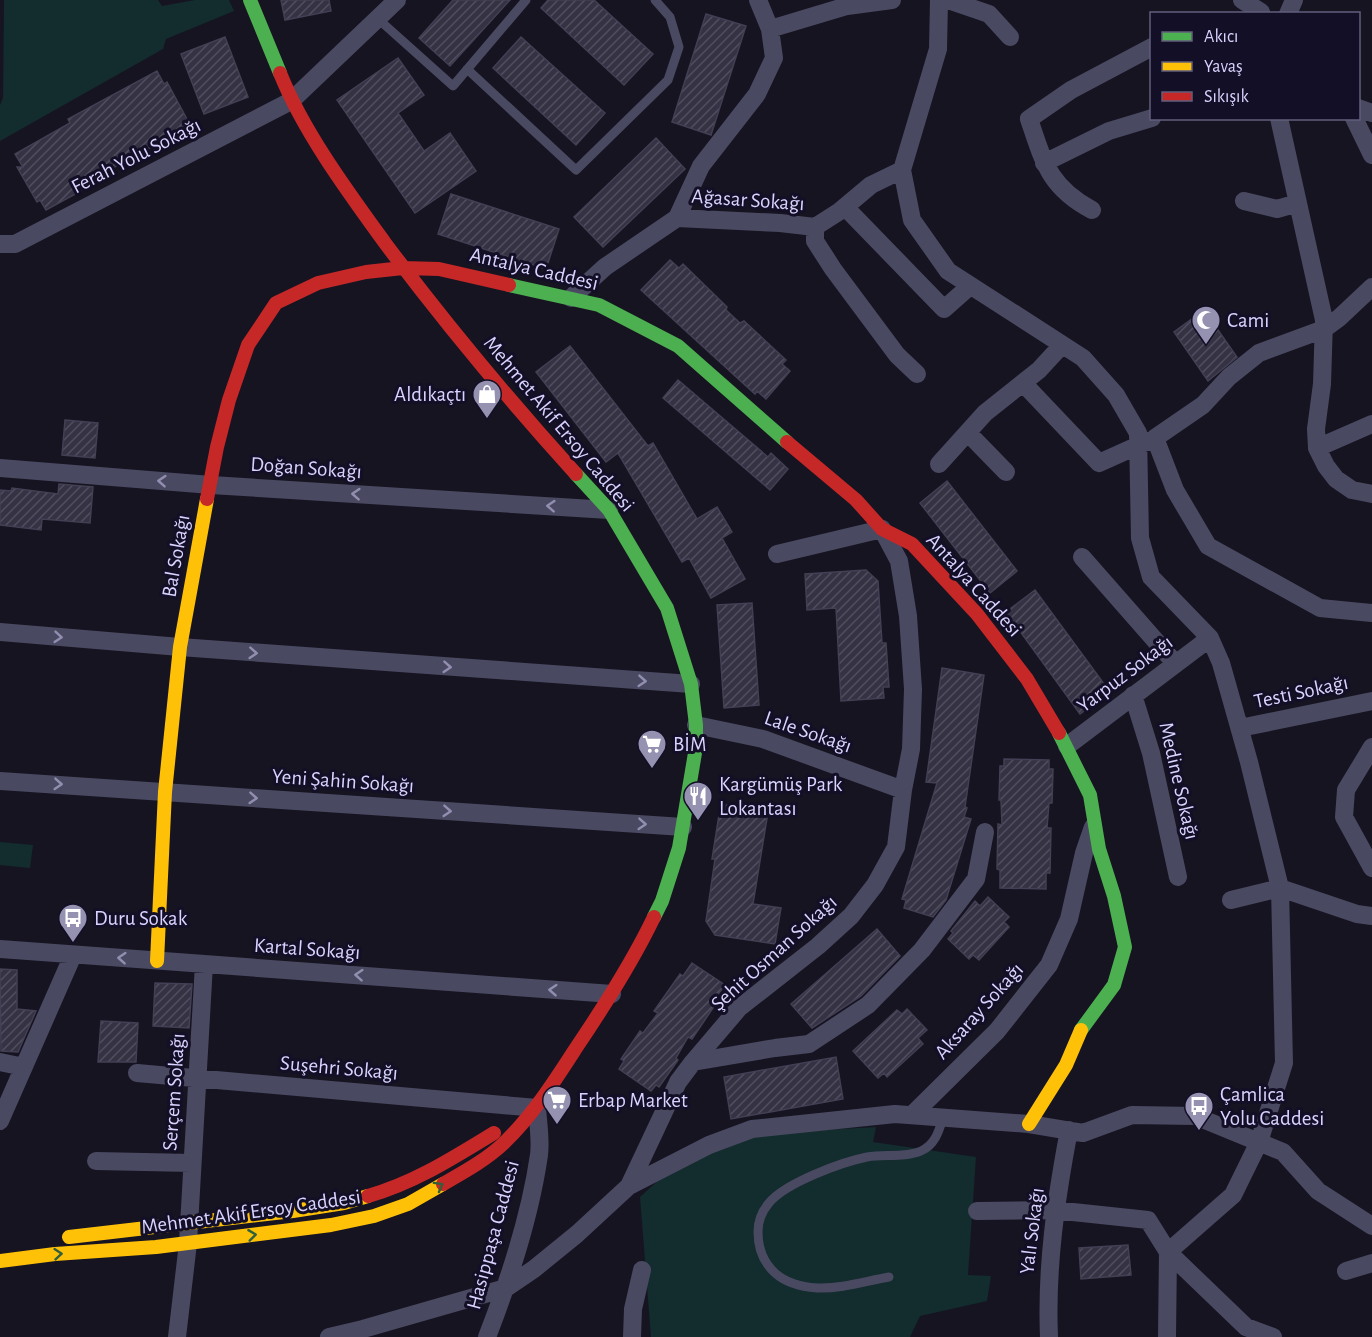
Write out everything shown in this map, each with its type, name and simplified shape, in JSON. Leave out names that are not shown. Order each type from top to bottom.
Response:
[{"type":"main road","name":"Mehmet Akif Ersoy Caddesi","points":[[0,1261],[188,1243],[331,1225],[374,1216],[408,1204],[475,1166],[503,1144],[537,1108],[612,994],[662,902],[684,827],[696,747],[696,725],[691,684],[667,608],[609,510],[527,420],[403,268],[355,202],[291,101],[250,0]]},
{"type":"main road","name":"Antalya Caddesi","points":[[403,268],[439,269],[599,305],[678,346],[856,500],[882,529],[912,544],[976,614],[1027,679],[1067,746],[1090,795],[1099,849],[1114,896],[1125,947],[1114,985],[1082,1029],[1066,1065],[1029,1124]]},
{"type":"main road","name":"Bal Sokağı","points":[[157,961],[165,792],[180,647],[217,447],[229,400],[248,345],[276,303],[318,283],[366,272],[403,268]]},
{"type":"main road","name":"Mehmet Akif Ersoy Caddesi","points":[[56,1239],[344,1203],[375,1194],[430,1172],[496,1132],[518,1128]]},
{"type":"street","name":"Ferah Yolu Sokağı","points":[[0,244],[15,244],[291,101],[397,0]]},
{"type":"street","name":"Ağasar Sokağı","points":[[758,0],[770,29],[774,58],[757,94],[701,166],[677,218],[815,227],[845,207],[871,185],[903,170]]},
{"type":"street","points":[[770,29],[847,6],[892,0]]},
{"type":"street","points":[[939,0],[938,49],[903,170],[912,220],[948,271],[1083,358],[1116,395],[1138,433],[1140,538],[1150,577],[1210,638],[1221,663],[1240,728],[1280,888],[1284,1063],[1259,1142],[1233,1195],[1168,1252],[1167,1337]]},
{"type":"street","points":[[948,0],[989,14],[1010,37]]},
{"type":"street","points":[[1242,0],[1259,12]]},
{"type":"street","points":[[1092,210],[1074,201],[1060,188],[1044,163],[1029,119],[1071,90],[1150,48]]},
{"type":"street","points":[[1044,163],[1109,131],[1150,119]]},
{"type":"street","points":[[1279,120],[1324,320],[1323,384],[1316,429],[1317,448],[1336,479],[1352,490],[1372,494]]},
{"type":"street","points":[[1355,120],[1369,153],[1372,155]]},
{"type":"street","points":[[1244,201],[1277,209],[1298,203]]},
{"type":"street","points":[[845,207],[945,309],[970,286]]},
{"type":"street","points":[[571,298],[605,267],[677,218]]},
{"type":"street","points":[[815,227],[815,241],[833,270],[897,355],[917,375]]},
{"type":"street","points":[[1023,382],[1099,463],[1155,438],[1203,405],[1229,377],[1259,354],[1324,329],[1372,287]]},
{"type":"street","points":[[939,464],[985,413],[1039,370],[1062,345]]},
{"type":"street","points":[[1317,448],[1372,424]]},
{"type":"street","points":[[968,433],[1006,472]]},
{"type":"street","points":[[1155,438],[1174,490],[1208,546],[1320,608],[1372,613]]},
{"type":"street","name":"Doğan Sokağı","points":[[0,468],[210,485],[609,510]]},
{"type":"street","points":[[777,554],[882,529]]},
{"type":"street","name":"Şehit Osman Sokağı","points":[[629,1186],[678,1082],[693,1062],[740,1008],[818,946],[851,916],[875,885],[896,847],[911,748],[913,689],[908,616],[898,561],[882,529]]},
{"type":"street","points":[[1082,557],[1176,663]]},
{"type":"street","points":[[0,632],[691,684]]},
{"type":"street","name":"Yarpuz Sokağı","points":[[1067,746],[1210,638]]},
{"type":"street","name":"Medine Sokağı","points":[[1133,695],[1151,753],[1178,877]]},
{"type":"street","name":"Testi Sokağı","points":[[1240,728],[1372,701]]},
{"type":"street","name":"Lale Sokağı","points":[[696,725],[763,739],[903,790]]},
{"type":"street","points":[[1372,747],[1346,790],[1344,817],[1372,868]]},
{"type":"street","name":"Yeni Şahin Sokağı","points":[[0,780],[684,827]]},
{"type":"street","name":"Aksaray Sokağı","points":[[912,1115],[997,1031],[1049,965],[1069,918],[1084,853],[1094,823]]},
{"type":"street","points":[[693,1062],[809,1044],[868,1005],[922,950],[976,879],[986,832]]},
{"type":"street","points":[[1231,900],[1280,888],[1357,914],[1372,916]]},
{"type":"street","name":"Kartal Sokağı","points":[[0,950],[612,994]]},
{"type":"street","points":[[0,1121],[73,955]]},
{"type":"street","name":"Serçem Sokağı","points":[[177,1337],[188,1243],[204,964]]},
{"type":"street","points":[[0,1062],[24,1067]]},
{"type":"street","name":"Suşehri Sokağı","points":[[137,1073],[537,1108]]},
{"type":"street","name":"Hasippaşa Caddesi","points":[[487,1337],[506,1288],[526,1219],[539,1152],[537,1108]]},
{"type":"street","points":[[329,1337],[506,1288],[534,1269],[629,1186],[708,1145],[752,1129],[895,1114],[1029,1124],[1083,1133],[1132,1115],[1196,1116],[1283,1152],[1318,1191],[1372,1226]]},
{"type":"street","name":"Yalı Sokağı","points":[[1048,1337],[1047,1297],[1054,1210],[1069,1130]]},
{"type":"street","points":[[96,1161],[192,1163]]},
{"type":"street","points":[[977,1211],[1054,1210],[1148,1220],[1168,1252],[1246,1327],[1273,1337]]},
{"type":"street","points":[[1346,1271],[1372,1263]]},
{"type":"street","points":[[632,1337],[633,1309],[642,1270]]},
{"type":"lane","points":[[378,18],[453,86],[526,0]]},
{"type":"lane","points":[[467,69],[576,170],[668,80],[679,48],[670,17],[655,0]]},
{"type":"lane","points":[[889,1277],[818,1288],[791,1283],[779,1277],[762,1255],[758,1242],[758,1228],[762,1214],[769,1202],[815,1174],[868,1157],[919,1152],[927,1148],[933,1141],[943,1118]]},
{"type":"green space","points":[[4,0],[158,0],[162,6],[195,0],[229,0],[234,11],[166,39],[163,49],[0,141]]},
{"type":"green space","points":[[0,842],[33,845],[30,868],[0,865]]},
{"type":"green space","points":[[876,1127],[873,1142],[976,1157],[968,1275],[991,1276],[987,1301],[920,1316],[910,1337],[651,1337],[640,1197],[673,1167],[746,1134]]},
{"type":"building","points":[[281,0],[329,0],[331,11],[285,20]]},
{"type":"building","points":[[453,0],[510,0],[450,66],[419,38]]},
{"type":"building","points":[[548,0],[594,0],[653,54],[624,85],[541,8]]},
{"type":"building","points":[[706,14],[746,26],[711,135],[672,122]]},
{"type":"building","points":[[225,37],[248,97],[204,114],[181,54]]},
{"type":"building","points":[[521,37],[605,113],[576,145],[493,68]]},
{"type":"building","points":[[398,58],[424,95],[398,113],[424,151],[450,133],[476,171],[415,213],[337,100]]},
{"type":"building","points":[[157,71],[164,84],[167,82],[188,121],[184,122],[187,128],[79,186],[81,191],[46,210],[40,200],[37,202],[17,167],[23,167],[15,154],[70,123],[68,119]]},
{"type":"building","points":[[656,138],[685,169],[603,247],[574,217]]},
{"type":"building","points":[[451,194],[559,229],[546,269],[438,234]]},
{"type":"building","points":[[670,260],[679,268],[683,264],[727,307],[726,310],[740,323],[744,321],[786,360],[782,364],[790,371],[766,399],[757,391],[755,394],[641,290]]},
{"type":"building","name":"Cami","points":[[1204,310],[1237,357],[1208,381],[1174,332]]},
{"type":"building","points":[[570,346],[648,446],[653,443],[697,519],[717,507],[732,532],[722,538],[745,579],[711,598],[689,558],[682,562],[618,453],[606,462],[536,372]]},
{"type":"building","points":[[678,380],[768,457],[771,453],[788,469],[770,490],[663,398]]},
{"type":"building","points":[[65,420],[98,423],[95,458],[62,455]]},
{"type":"building","points":[[947,481],[1017,571],[990,593],[920,503]]},
{"type":"building","points":[[59,484],[93,487],[90,523],[42,519],[41,530],[0,525],[0,490],[11,491],[12,488],[58,494]]},
{"type":"building","points":[[866,570],[878,581],[882,643],[886,643],[889,687],[883,687],[884,698],[841,701],[836,608],[807,610],[805,574]]},
{"type":"building","points":[[1035,590],[1110,692],[1080,714],[1006,612]]},
{"type":"building","points":[[752,603],[759,705],[724,708],[717,605]]},
{"type":"building","points":[[942,668],[984,675],[964,817],[971,819],[946,900],[933,917],[904,908],[906,900],[902,899],[937,783],[926,782]]},
{"type":"building","points":[[1004,759],[1049,760],[1049,769],[1053,769],[1052,803],[1049,803],[1047,828],[1051,828],[1050,873],[1046,873],[1046,889],[1000,888],[1000,870],[997,869],[998,824],[1002,825],[1001,800],[999,800],[1000,766],[1004,766]]},
{"type":"building","points":[[726,805],[768,812],[753,904],[781,908],[775,944],[715,935],[706,921],[719,815],[724,816]]},
{"type":"building","points":[[988,897],[1009,917],[1004,922],[1009,927],[979,960],[973,955],[969,959],[948,939],[953,933],[951,931],[975,901],[980,906]]},
{"type":"building","points":[[877,929],[900,956],[861,996],[812,1028],[791,1004]]},
{"type":"building","points":[[692,963],[725,985],[714,1000],[717,1002],[692,1039],[688,1037],[676,1058],[678,1060],[659,1087],[656,1085],[651,1091],[619,1069],[624,1061],[621,1059],[640,1031],[643,1033],[658,1013],[654,1011],[680,974],[683,976]]},
{"type":"building","points":[[0,969],[17,970],[17,1009],[36,1011],[18,1052],[1,1051]]},
{"type":"building","points":[[155,983],[192,984],[189,1028],[153,1026]]},
{"type":"building","points":[[907,1009],[927,1030],[918,1038],[923,1044],[887,1077],[884,1073],[878,1078],[853,1051],[897,1010],[902,1014]]},
{"type":"building","points":[[101,1021],[138,1023],[136,1062],[98,1062]]},
{"type":"building","points":[[836,1057],[843,1099],[731,1119],[724,1077]]},
{"type":"building","points":[[1128,1245],[1131,1275],[1081,1279],[1079,1248]]},
{"type":"traffic: fast","points":[[250,0],[280,73]]},
{"type":"traffic: fast","points":[[509,285],[599,305],[678,346],[787,442]]},
{"type":"traffic: fast","points":[[576,474],[609,510],[667,608],[691,684],[696,747],[679,848],[662,901],[654,917]]},
{"type":"traffic: fast","points":[[1059,733],[1090,795],[1099,849],[1114,896],[1125,947],[1114,985],[1081,1030]]},
{"type":"traffic: slow","points":[[157,961],[165,792],[180,647],[207,499]]},
{"type":"traffic: slow","points":[[1029,1124],[1066,1065],[1081,1030]]},
{"type":"traffic: slow","points":[[0,1261],[55,1254],[156,1247],[331,1225],[374,1216],[408,1204],[443,1184]]},
{"type":"traffic: slow","points":[[69,1237],[293,1211],[344,1203],[368,1196]]},
{"type":"traffic: jam","points":[[280,73],[314,139],[385,243],[478,361],[576,474]]},
{"type":"traffic: jam","points":[[207,499],[229,400],[248,345],[276,303],[318,283],[366,272],[403,268],[439,269],[509,285]]},
{"type":"traffic: jam","points":[[787,442],[856,500],[882,529],[912,544],[977,614],[1027,679],[1059,733]]},
{"type":"traffic: jam","points":[[443,1184],[497,1149],[534,1110],[608,1000],[654,917]]},
{"type":"traffic: jam","points":[[368,1196],[417,1177],[494,1133]]},
{"type":"place","name":"Cami","points":[[1206,346]]},
{"type":"place","name":"Aldıkaçtı","points":[[487,420]]},
{"type":"place","name":"BİM","points":[[652,770]]},
{"type":"place","name":"Kargümüş Park Lokantası","points":[[698,822]]},
{"type":"place","name":"Duru Sokak","points":[[73,944]]},
{"type":"place","name":"Erbap Market","points":[[557,1126]]},
{"type":"place","name":"Çamlica Yolu Caddesi","points":[[1199,1132]]}]
